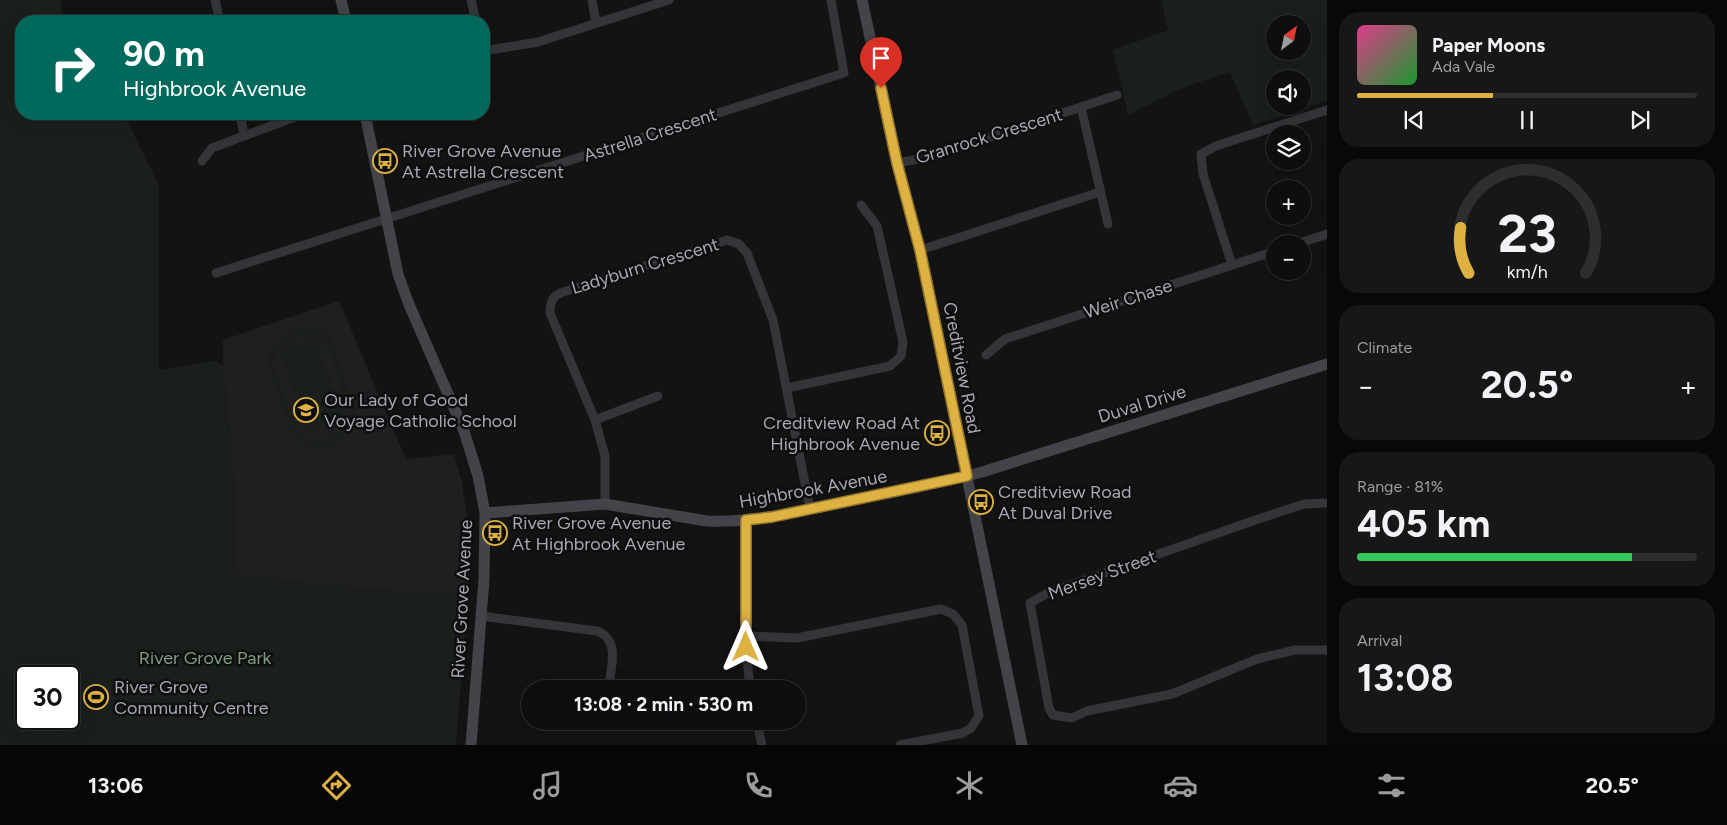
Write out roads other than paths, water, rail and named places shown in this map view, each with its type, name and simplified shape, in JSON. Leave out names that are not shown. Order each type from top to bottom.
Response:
[{"type":"street","points":[[215,0],[219,15]]},
{"type":"street","points":[[341,0],[345,15]]},
{"type":"street","points":[[471,0],[475,15]]},
{"type":"street","points":[[592,0],[596,24]]},
{"type":"street","points":[[490,50],[538,42],[669,0]]},
{"type":"street","name":"Astrella Crescent","points":[[386,220],[844,72],[831,0]]},
{"type":"street","name":"Creditview Road","points":[[862,0],[897,163],[920,250],[1022,745]]},
{"type":"street","name":"Granrock Crescent","points":[[897,163],[930,157],[1116,95]]},
{"type":"street","name":"Granrock Crescent","points":[[1081,107],[1108,224]]},
{"type":"street","points":[[1232,265],[1203,174],[1201,154],[1216,146],[1327,110]]},
{"type":"street","points":[[241,120],[244,135]]},
{"type":"street","points":[[202,161],[212,148],[286,120]]},
{"type":"street","name":"River Grove Avenue","points":[[366,120],[386,220],[402,287],[464,431],[478,476],[485,513],[484,579],[471,745]]},
{"type":"street","points":[[920,250],[1100,192]]},
{"type":"street","points":[[787,388],[890,366],[901,356],[903,342],[877,226],[861,204]]},
{"type":"street","points":[[216,273],[386,220]]},
{"type":"street","points":[[1311,239],[1327,234]]},
{"type":"street","name":"Ladyburn Crescent","points":[[605,504],[605,456],[595,420],[550,314],[550,303],[555,295],[719,242],[733,242],[747,253],[773,320],[810,509]]},
{"type":"street","name":"Weir Chase","points":[[986,356],[1005,339],[1266,254]]},
{"type":"street","name":"Duval Drive","points":[[967,476],[1327,364]]},
{"type":"street","points":[[595,420],[658,396]]},
{"type":"street","name":"Highbrook Avenue","points":[[485,513],[605,504],[707,521],[746,520],[772,517],[967,476]]},
{"type":"street","name":"Mersey Street","points":[[1327,503],[1304,504],[1261,518],[1048,593],[1030,603],[1049,708],[1053,715],[1072,718],[1087,711],[1172,694],[1257,659],[1295,650],[1327,650]]},
{"type":"street","points":[[746,520],[746,658],[749,680]]},
{"type":"street","points":[[746,636],[797,638],[941,610],[953,614],[962,625],[979,716],[971,728],[963,733],[900,745]]},
{"type":"street","points":[[481,616],[602,633],[611,642],[613,659],[610,678]]},
{"type":"street","points":[[759,730],[762,745]]},
{"type":"place","name":"River Grove Avenue At Astrella Crescent","points":[[385,161]]},
{"type":"place","name":"Our Lady of Good Voyage Catholic School","points":[[306,410]]},
{"type":"place","name":"Creditview Road At Highbrook Avenue","points":[[937,433]]},
{"type":"place","name":"Creditview Road At Duval Drive","points":[[981,502]]},
{"type":"place","name":"River Grove Avenue At Highbrook Avenue","points":[[495,533]]},
{"type":"place","name":"River Grove Community Centre","points":[[96,697]]},
{"type":"park label","name":"River Grove Park","points":[[205,658]]}]
